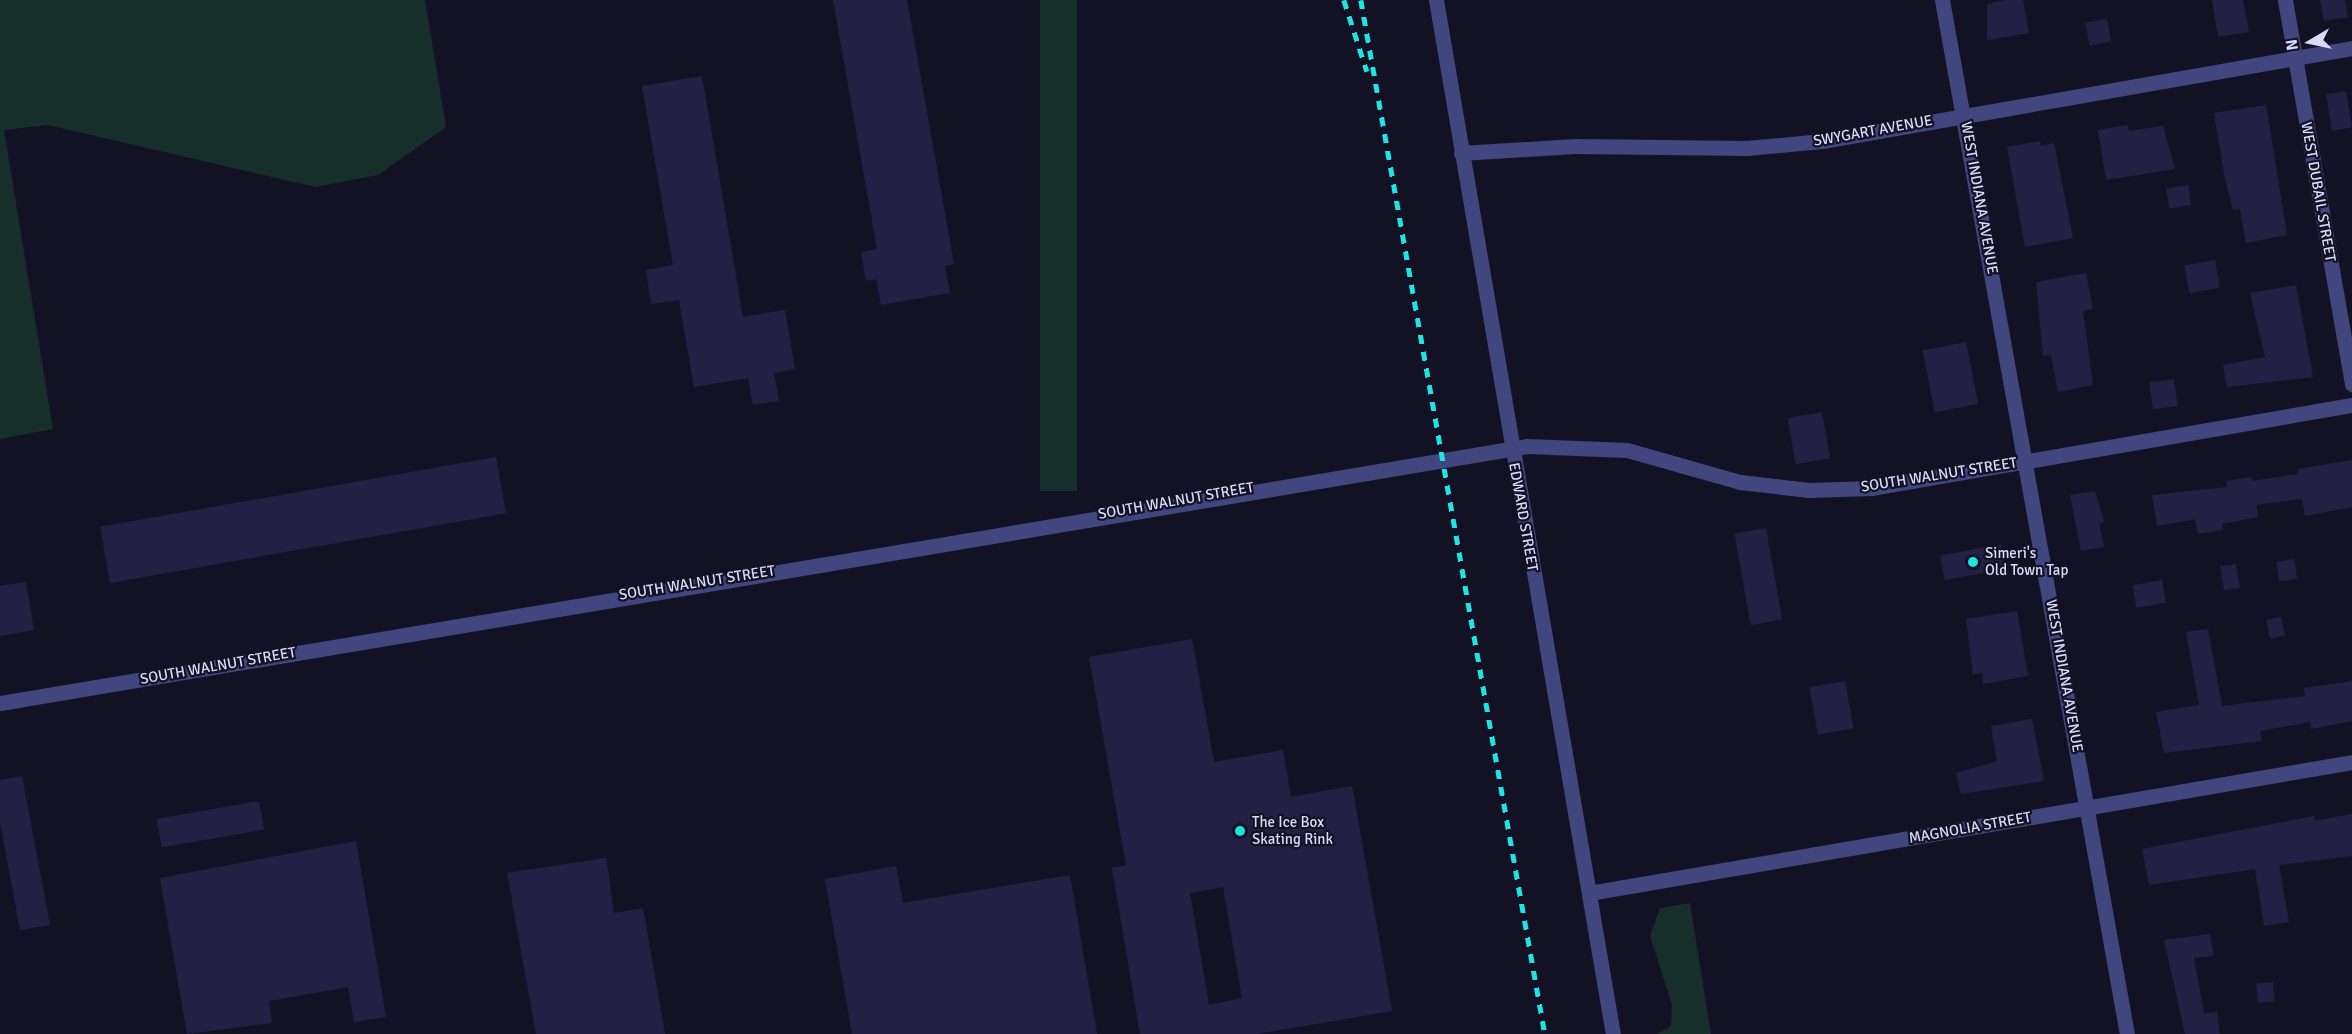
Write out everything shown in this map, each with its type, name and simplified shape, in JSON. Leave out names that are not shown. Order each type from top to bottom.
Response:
[{"type":"street","name":"EDWARD STREET","points":[[1436,0],[1510,448],[1613,1034]]},
{"type":"street","name":"WEST INDIANA AVENUE","points":[[1942,0],[2027,461],[2127,1034]]},
{"type":"street","name":"WEST DUBAIL STREET","points":[[2284,0],[2352,384]]},
{"type":"street","name":"SWYGART AVENUE","points":[[1461,153],[1575,146],[1777,146],[2352,48]]},
{"type":"street","name":"SOUTH WALNUT STREET","points":[[0,703],[1510,448],[1609,447],[1740,482],[1809,490],[1871,488],[2352,405]]},
{"type":"street","name":"MAGNOLIA STREET","points":[[1589,893],[2352,762]]},
{"type":"green space","points":[[0,0],[425,0],[446,127],[378,175],[315,187],[48,125],[4,130],[53,429],[0,439]]},
{"type":"green space","points":[[1040,0],[1077,0],[1077,491],[1040,491]]},
{"type":"green space","points":[[1690,903],[1711,1034],[1657,1034],[1671,1026],[1672,1005],[1650,936],[1660,908]]},
{"type":"building","points":[[833,0],[907,0],[954,264],[945,266],[950,293],[881,305],[876,279],[866,281],[861,252],[877,249]]},
{"type":"building","points":[[2006,0],[2023,0],[2029,33],[1987,40],[1987,4]]},
{"type":"building","points":[[2212,0],[2243,0],[2249,32],[2218,37]]},
{"type":"building","points":[[2320,0],[2345,0],[2348,17],[2324,21]]},
{"type":"building","points":[[2107,19],[2111,42],[2089,45],[2085,23]]},
{"type":"building","points":[[702,76],[743,317],[785,310],[795,369],[774,373],[779,401],[753,405],[748,378],[694,387],[679,300],[651,304],[646,270],[673,265],[642,86]]},
{"type":"building","points":[[2346,91],[2352,128],[2332,131],[2326,94]]},
{"type":"building","points":[[2266,105],[2287,235],[2246,243],[2240,209],[2233,210],[2224,174],[2214,113]]},
{"type":"building","points":[[2128,125],[2129,131],[2163,126],[2175,169],[2106,180],[2098,130]]},
{"type":"building","points":[[2040,141],[2041,146],[2054,143],[2073,238],[2025,247],[2007,147]]},
{"type":"building","points":[[2188,185],[2191,205],[2169,208],[2166,188]]},
{"type":"building","points":[[2215,260],[2220,288],[2189,293],[2184,265]]},
{"type":"building","points":[[2086,273],[2093,309],[2083,311],[2093,385],[2058,392],[2051,355],[2043,356],[2036,282]]},
{"type":"building","points":[[2296,285],[2313,377],[2227,387],[2223,365],[2265,357],[2250,293]]},
{"type":"building","points":[[1966,342],[1978,404],[1935,412],[1923,350]]},
{"type":"building","points":[[2174,379],[2178,406],[2153,409],[2149,382]]},
{"type":"building","points":[[1822,412],[1830,458],[1796,464],[1788,418]]},
{"type":"building","points":[[496,457],[506,513],[110,583],[100,527]]},
{"type":"building","points":[[2352,460],[2352,507],[2305,516],[2302,499],[2256,505],[2258,517],[2222,524],[2223,530],[2198,534],[2195,519],[2157,526],[2152,495],[2227,487],[2226,481],[2251,477],[2252,481],[2298,474],[2297,469]]},
{"type":"building","points":[[2095,491],[2104,522],[2099,523],[2104,547],[2081,551],[2070,495]]},
{"type":"building","points":[[1766,528],[1782,620],[1751,625],[1734,534]]},
{"type":"building","name":"Simeri's Old Town Tap","points":[[2001,544],[2006,569],[1945,580],[1940,556]]},
{"type":"building","points":[[2294,559],[2297,579],[2279,582],[2276,562]]},
{"type":"building","points":[[2236,564],[2240,588],[2224,590],[2220,567]]},
{"type":"building","points":[[2162,580],[2166,603],[2136,608],[2132,585]]},
{"type":"building","points":[[26,582],[34,630],[0,636],[0,586]]},
{"type":"building","points":[[2017,611],[2028,676],[1983,684],[1982,673],[1973,674],[1966,619]]},
{"type":"building","points":[[2281,617],[2285,636],[2270,639],[2266,620]]},
{"type":"building","points":[[2208,629],[2222,706],[2305,696],[2304,688],[2352,681],[2352,721],[2311,729],[2310,722],[2260,731],[2262,741],[2164,753],[2156,712],[2199,705],[2186,632]]},
{"type":"building","name":"The Ice Box Skating Rink","points":[[1192,639],[1214,762],[1283,750],[1291,797],[1352,786],[1392,1011],[1256,1034],[1140,1034],[1112,868],[1126,865],[1089,657]],"holes":[[[1223,887],[1242,998],[1209,1005],[1190,893]]]},
{"type":"building","points":[[1845,681],[1853,728],[1818,735],[1810,687]]},
{"type":"building","points":[[2032,719],[2044,781],[1961,794],[1956,773],[1997,761],[1991,726]]},
{"type":"building","points":[[22,776],[50,925],[20,930],[0,822],[0,780]]},
{"type":"building","points":[[259,801],[264,830],[162,848],[157,819]]},
{"type":"building","points":[[2352,814],[2352,856],[2279,865],[2289,922],[2264,926],[2255,869],[2149,885],[2142,849],[2314,816],[2314,821]]},
{"type":"building","points":[[356,841],[386,1017],[354,1022],[348,987],[269,1001],[272,1023],[187,1034],[160,878]]},
{"type":"building","points":[[606,858],[614,913],[643,908],[665,1034],[536,1034],[507,873]]},
{"type":"building","points":[[896,866],[903,903],[1070,875],[1097,1034],[852,1034],[825,879]]},
{"type":"building","points":[[2210,934],[2214,956],[2194,958],[2204,1013],[2217,1012],[2220,1034],[2185,1034],[2164,940]]},
{"type":"building","points":[[2273,982],[2275,1001],[2258,1003],[2256,984]]},
{"type":"railway","points":[[1344,0],[1367,71]]},
{"type":"railway","points":[[1361,0],[1545,1034]]},
{"type":"place","name":"Simeri's Old Town Tap","points":[[1973,562]]},
{"type":"place","name":"The Ice Box Skating Rink","points":[[1240,831]]}]
